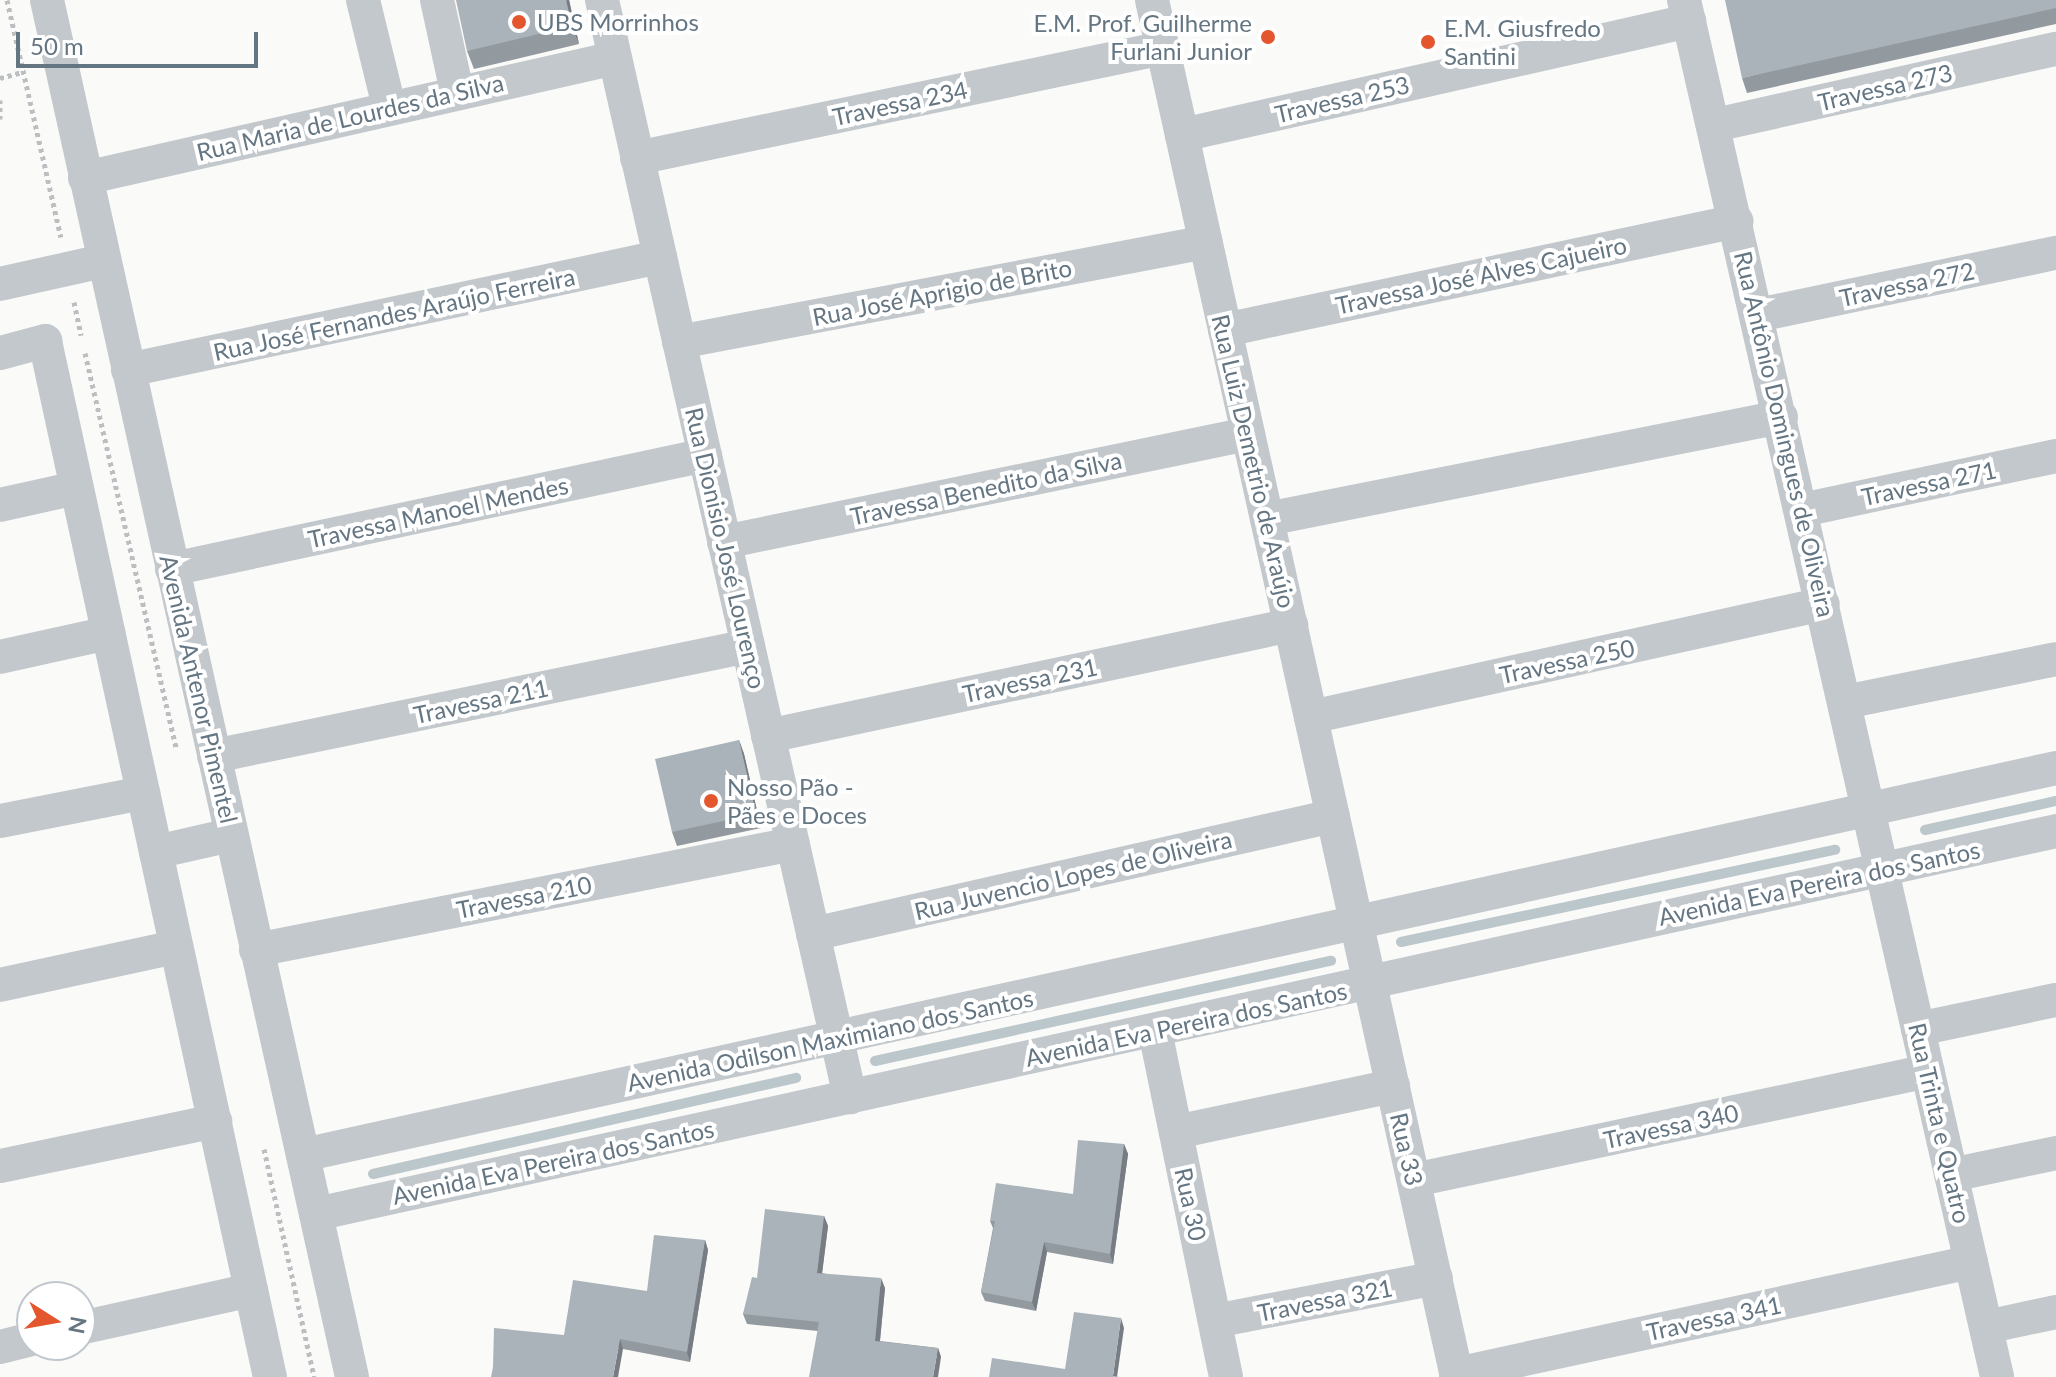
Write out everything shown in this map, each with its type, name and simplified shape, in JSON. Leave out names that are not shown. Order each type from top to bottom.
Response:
[{"type":"street","name":"Avenida Antenor Pimentel","points":[[47,0],[352,1377]]},
{"type":"street","points":[[363,0],[389,107]]},
{"type":"street","points":[[437,0],[457,92]]},
{"type":"street","name":"Rua Dionisio José Lourenço","points":[[602,0],[850,1097]]},
{"type":"street","name":"Rua Luiz Demetrio de Araújo","points":[[1152,0],[1356,922]]},
{"type":"street","name":"Rua Antônio Domingues de Oliveira","points":[[1686,11],[1715,125],[1883,868]]},
{"type":"street","name":"Travessa 253","points":[[1182,135],[1686,11]]},
{"type":"street","name":"Travessa 234","points":[[637,158],[1163,48]]},
{"type":"street","name":"Travessa 273","points":[[1715,125],[2056,49]]},
{"type":"street","name":"Rua Maria de Lourdes da Silva","points":[[85,178],[615,58]]},
{"type":"street","name":"Travessa José Alves Cajueiro","points":[[1225,330],[1737,221]]},
{"type":"street","name":"Rua José Aprigio de Brito","points":[[679,342],[1206,242]]},
{"type":"street","name":"Travessa 272","points":[[1758,315],[2056,253]]},
{"type":"street","name":"Rua José Fernandes Araújo Ferreira","points":[[128,370],[660,257]]},
{"type":"street","points":[[0,284],[103,261]]},
{"type":"street","points":[[0,353],[45,341],[270,1377]]},
{"type":"street","points":[[1267,519],[1781,417]]},
{"type":"street","name":"Travessa Benedito da Silva","points":[[724,542],[1248,434]]},
{"type":"street","name":"Travessa Manoel Mendes","points":[[172,569],[705,455]]},
{"type":"street","name":"Travessa 271","points":[[1802,510],[2056,456]]},
{"type":"street","points":[[0,505],[76,488]]},
{"type":"street","name":"Travessa 250","points":[[1311,717],[1823,604]]},
{"type":"street","name":"Travessa 231","points":[[768,736],[1291,625]]},
{"type":"street","points":[[0,657],[108,633]]},
{"type":"street","name":"Travessa 211","points":[[214,756],[748,646]]},
{"type":"street","points":[[1845,702],[2056,659]]},
{"type":"street","points":[[1356,922],[2056,768]]},
{"type":"street","points":[[0,821],[143,793]]},
{"type":"street","name":"Rua Juvencio Lopes de Oliveira","points":[[813,934],[1333,816]]},
{"type":"street","name":"Avenida Eva Pereira dos Santos","points":[[316,1214],[2056,831]]},
{"type":"street","points":[[156,852],[231,835]]},
{"type":"street","name":"Travessa 210","points":[[256,950],[793,844]]},
{"type":"street","name":"Rua Trinta e Quatro","points":[[1883,868],[1997,1377]]},
{"type":"street","name":"Rua 33","points":[[1356,922],[1457,1375]]},
{"type":"street","name":"Avenida Odilson Maximiano dos Santos","points":[[303,1155],[1356,922]]},
{"type":"street","points":[[0,985],[176,947]]},
{"type":"street","points":[[1918,1029],[2056,1000]]},
{"type":"street","name":"Rua 30","points":[[1155,1031],[1226,1377]]},
{"type":"street","name":"Travessa 340","points":[[1414,1180],[1928,1071]]},
{"type":"street","points":[[1176,1132],[1393,1086]]},
{"type":"street","points":[[0,1166],[215,1121]]},
{"type":"street","points":[[1951,1175],[2056,1153]]},
{"type":"street","name":"Travessa 341","points":[[1457,1375],[1971,1262]]},
{"type":"street","name":"Travessa 321","points":[[1215,1321],[1436,1278]]},
{"type":"street","points":[[96,1324],[251,1290]]},
{"type":"street","points":[[1986,1327],[2056,1312]]},
{"type":"path","points":[[7,0],[179,765]]},
{"type":"path","points":[[0,78],[23,72]]},
{"type":"path","points":[[0,100],[0,119]]},
{"type":"path","points":[[261,1133],[314,1377]]},
{"type":"building","name":"UBS Morrinhos","points":[[456,0],[566,0],[572,26],[467,51]]},
{"type":"building","points":[[1725,0],[2056,0],[2056,8],[1742,78]]},
{"type":"building","name":"Nosso Pão - Pães e Doces","points":[[739,740],[756,814],[672,832],[655,759]]},
{"type":"building","points":[[1078,1140],[1124,1144],[1110,1254],[1044,1242],[1032,1302],[981,1292],[995,1221],[990,1221],[996,1183],[1073,1194]]},
{"type":"building","points":[[765,1209],[824,1216],[817,1273],[881,1278],[875,1341],[938,1348],[933,1377],[809,1377],[819,1322],[743,1314],[752,1277],[757,1278]]},
{"type":"building","points":[[654,1235],[705,1240],[687,1352],[620,1339],[613,1377],[491,1377],[494,1328],[564,1335],[573,1280],[647,1291]]},
{"type":"building","points":[[1074,1312],[1121,1318],[1113,1376],[1120,1377],[989,1377],[992,1358],[1065,1369]]},
{"type":"waterway","points":[[1925,830],[2056,801]]},
{"type":"waterway","points":[[1401,942],[1835,850]]},
{"type":"waterway","points":[[875,1061],[1331,961]]},
{"type":"waterway","points":[[373,1174],[796,1078]]},
{"type":"place","name":"UBS Morrinhos","points":[[519,22]]},
{"type":"place","name":"E.M. Prof. Guilherme Furlani Junior","points":[[1268,37]]},
{"type":"place","name":"E.M. Giusfredo Santini","points":[[1428,42]]},
{"type":"place","name":"Nosso Pão - Pães e Doces","points":[[711,801]]}]
